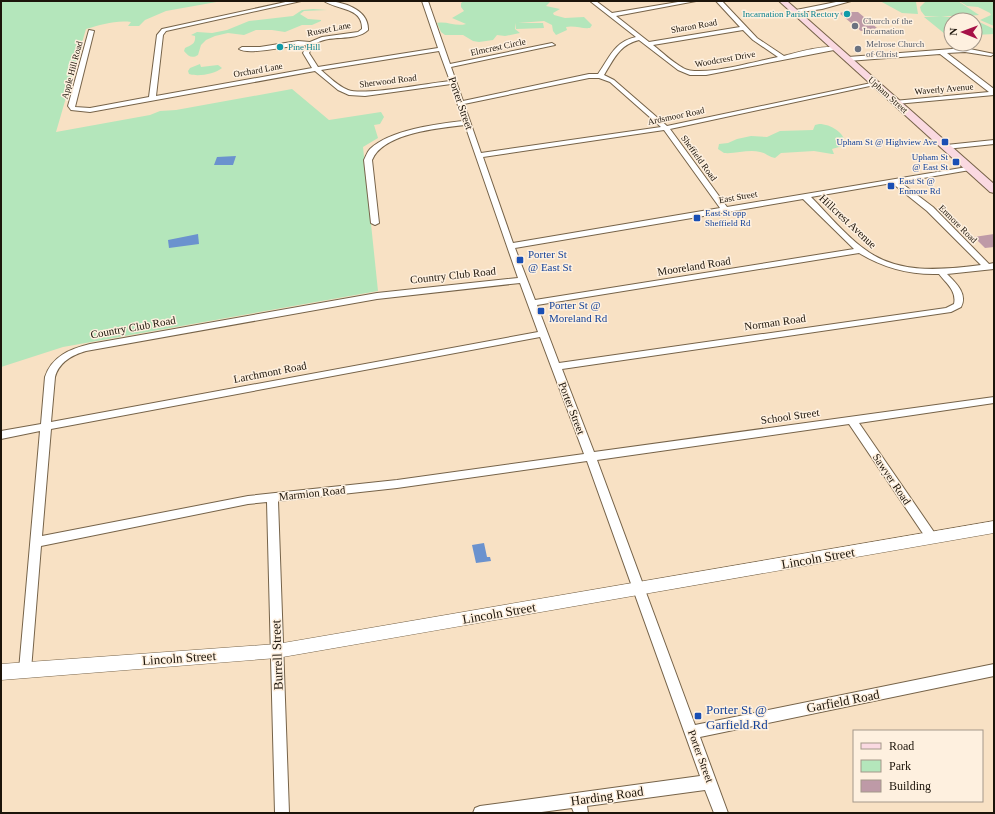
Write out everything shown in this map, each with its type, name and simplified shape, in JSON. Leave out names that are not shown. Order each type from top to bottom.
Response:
[{"type":"main road","name":"Upham Street","points":[[783,1],[994,190]]},
{"type":"street","points":[[152,99],[160,34],[162,31],[174,26],[298,1]]},
{"type":"street","name":"Russet Lane","points":[[242,49],[260,49],[300,43],[311,44],[322,39],[360,33],[366,29],[364,20],[360,14],[327,1]]},
{"type":"street","name":"Porter Street","points":[[425,1],[510,246],[640,588],[721,813]]},
{"type":"street","name":"Woodcrest Drive","points":[[593,1],[680,70],[690,74],[711,72],[782,57],[836,48]]},
{"type":"street","points":[[611,15],[693,1]]},
{"type":"street","points":[[719,1],[759,42],[782,57]]},
{"type":"street","points":[[794,10],[822,7],[848,1]]},
{"type":"street","name":"Sharon Road","points":[[648,44],[744,28]]},
{"type":"street","name":"Apple Hill Road","points":[[77,110],[73,109],[71,106],[91,31]]},
{"type":"street","points":[[461,103],[589,76],[600,76],[620,46],[641,38]]},
{"type":"street","name":"Sherwood Road","points":[[311,44],[306,53],[316,69],[341,90],[354,94],[365,94],[454,82]]},
{"type":"street","name":"Elmcrest Circle","points":[[448,66],[552,45]]},
{"type":"street","name":"Orchard Lane","points":[[77,110],[90,110],[316,69],[442,49]]},
{"type":"street","points":[[848,59],[965,50],[991,54]]},
{"type":"street","points":[[941,52],[994,93]]},
{"type":"street","name":"Sheffield Road","points":[[600,76],[609,80],[660,121],[725,210]]},
{"type":"street","name":"Ardsmoor Road","points":[[478,156],[666,128],[876,84]]},
{"type":"street","name":"Waverly Avenue","points":[[896,102],[994,93]]},
{"type":"street","points":[[376,223],[368,160],[370,151],[382,144],[413,133],[467,123]]},
{"type":"street","points":[[946,147],[994,142]]},
{"type":"street","name":"East Street","points":[[510,246],[970,168]]},
{"type":"street","name":"Enmore Road","points":[[894,181],[930,209],[990,267]]},
{"type":"street","name":"Hillcrest Avenue","points":[[805,196],[860,250],[881,263],[922,273],[942,273],[990,267]]},
{"type":"street","name":"Mooreland Road","points":[[532,303],[860,250]]},
{"type":"street","name":"Norman Road","points":[[556,366],[770,334],[948,310],[958,304],[960,298],[958,293],[942,273]]},
{"type":"street","name":"Country Club Road","points":[[25,670],[52,371],[63,358],[80,350],[379,295],[523,280]]},
{"type":"street","name":"Larchmont Road","points":[[1,435],[543,334]]},
{"type":"street","name":"School Street","points":[[590,456],[994,400]]},
{"type":"street","name":"Sawyer Road","points":[[852,420],[932,538]]},
{"type":"street","name":"Marmion Road","points":[[37,542],[234,503],[272,497],[375,486],[590,456]]},
{"type":"street","name":"Burrell Street","points":[[272,497],[282,813]]},
{"type":"street","name":"Lincoln Street","points":[[1,672],[277,651],[994,527]]},
{"type":"street","name":"Garfield Road","points":[[692,732],[994,670]]},
{"type":"street","name":"Harding Road","points":[[480,813],[579,806],[710,782]]},
{"type":"green space","points":[[1,1],[222,1],[166,11],[145,20],[139,26],[128,26],[131,22],[119,22],[108,23],[86,29],[56,132],[150,115],[160,111],[176,110],[292,89],[329,120],[381,112],[384,117],[380,124],[374,125],[378,138],[363,147],[378,291],[63,347],[1,367]]},
{"type":"green space","points":[[464,1],[549,1],[550,2],[546,6],[560,9],[553,13],[554,15],[565,18],[584,17],[592,25],[590,28],[572,26],[566,27],[567,30],[556,35],[553,31],[552,25],[544,21],[518,23],[543,23],[544,28],[516,29],[515,23],[515,29],[520,33],[505,36],[497,35],[493,40],[479,42],[473,41],[463,35],[445,35],[441,32],[437,23],[459,25],[466,24],[452,18],[464,11],[461,7],[461,3]]},
{"type":"green space","points":[[880,1],[918,1],[916,2],[918,14],[902,13]]},
{"type":"green space","points":[[926,1],[958,1],[974,12],[943,12],[943,16],[925,16],[920,7]]},
{"type":"green space","points":[[959,1],[994,1],[994,26],[983,21],[983,19],[991,15],[990,13],[978,7],[967,6]]},
{"type":"green space","points":[[302,10],[327,10],[304,11],[300,14],[308,19],[321,20],[312,25],[302,25],[285,32],[256,30],[244,35],[228,33],[206,40],[201,45],[198,55],[194,57],[190,56],[184,51],[185,48],[194,43],[195,36],[191,35],[197,32],[212,33],[227,30],[249,21],[293,16]]},
{"type":"green space","points":[[943,16],[943,32],[924,17]]},
{"type":"green space","points":[[983,24],[994,29],[994,34],[983,35]]},
{"type":"green space","points":[[200,64],[201,67],[218,65],[222,68],[215,72],[206,74],[189,74],[188,71],[190,68]]},
{"type":"green space","points":[[819,124],[833,127],[837,130],[843,137],[846,145],[832,149],[834,154],[814,151],[781,153],[775,158],[756,151],[724,153],[718,149],[719,144],[728,143],[737,139],[751,136],[767,137],[780,131],[813,130],[815,125]]},
{"type":"water","points":[[236,156],[233,165],[214,165],[217,157]]},
{"type":"water","points":[[198,234],[199,244],[169,248],[168,240]]},
{"type":"water","points":[[484,543],[487,557],[490,557],[491,561],[476,563],[472,545]]},
{"type":"building","points":[[858,12],[877,28],[875,28],[877,30],[861,31],[839,13]]},
{"type":"building","points":[[994,234],[994,247],[985,248],[974,237]]},
{"type":"place","name":"Incarnation Parish Rectory","points":[[847,14]]},
{"type":"place","name":"Church of the Incarnation","points":[[855,26]]},
{"type":"place","name":"Pine Hill","points":[[280,47]]},
{"type":"place","name":"Melrose Church of Christ","points":[[858,49]]},
{"type":"place","name":"Upham St @ Highview Ave","points":[[945,142]]},
{"type":"place","name":"Upham St @ East St","points":[[956,162]]},
{"type":"place","name":"East St @ Enmore Rd","points":[[891,186]]},
{"type":"place","name":"East St opp Sheffield Rd","points":[[697,218]]},
{"type":"place","name":"Porter St @ East St","points":[[520,260]]},
{"type":"place","name":"Porter St @ Moreland Rd","points":[[541,311]]},
{"type":"place","name":"Porter St @ Garfield Rd","points":[[698,716]]}]
